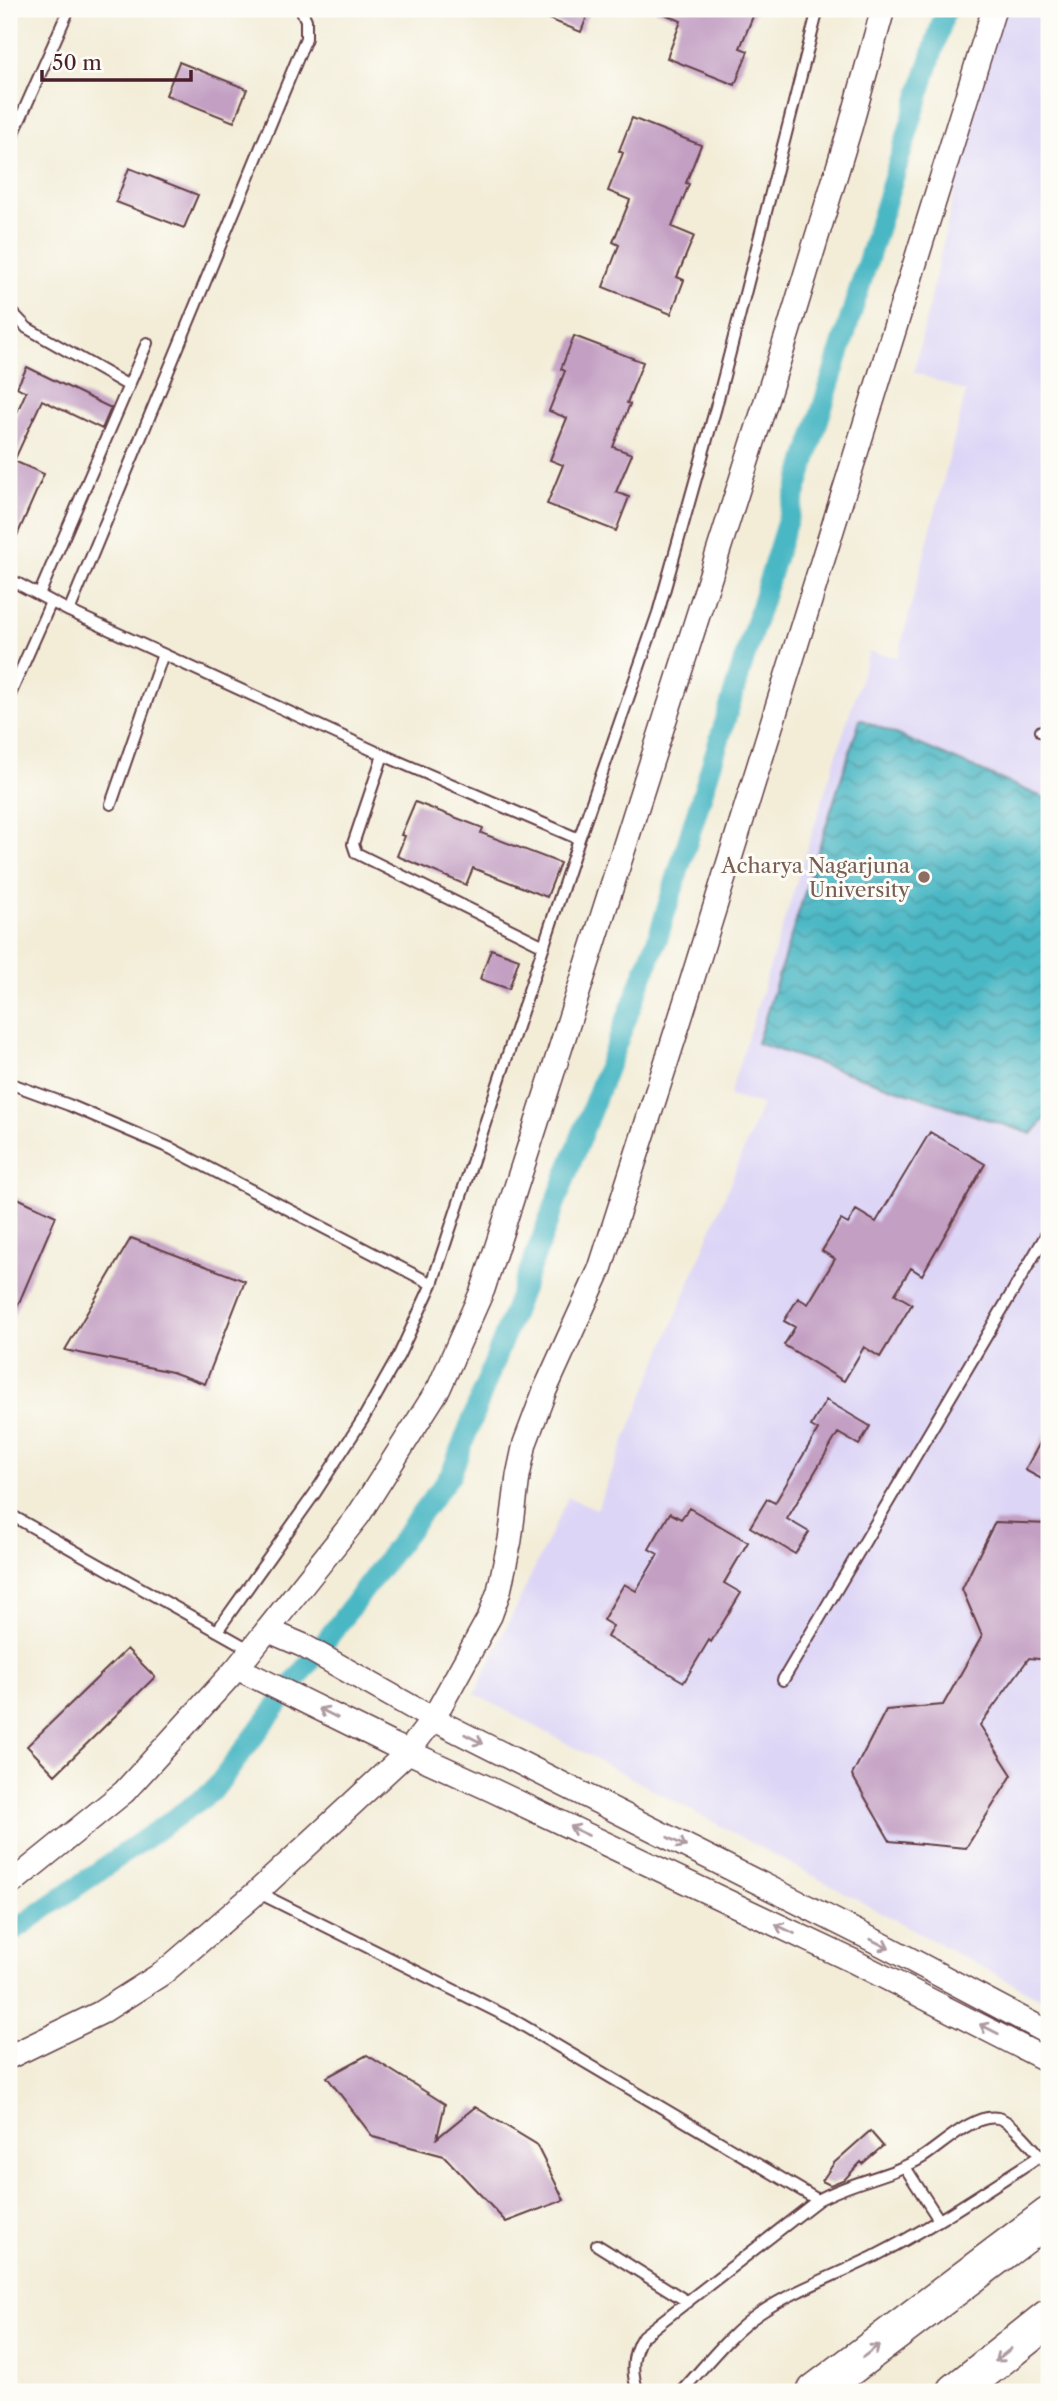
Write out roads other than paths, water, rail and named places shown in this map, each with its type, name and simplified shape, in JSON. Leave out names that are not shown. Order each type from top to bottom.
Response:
[{"type":"highway","points":[[816,2392],[1049,2217]]},
{"type":"highway","points":[[956,2392],[1049,2318]]},
{"type":"street","points":[[9,1885],[124,1792],[244,1659],[366,1504],[439,1388],[483,1289],[792,319],[883,9]]},
{"type":"street","points":[[9,2057],[100,2012],[163,1973],[257,1892],[398,1748],[490,1616],[499,1591],[510,1540],[517,1476],[525,1443],[545,1390],[600,1269],[994,9]]},
{"type":"street","points":[[267,1630],[302,1645],[423,1714],[883,1945],[1049,2033]]},
{"type":"street","points":[[244,1659],[264,1681],[398,1748],[853,1961],[1049,2061]]},
{"type":"lane","points":[[9,144],[69,9]]},
{"type":"lane","points":[[69,611],[306,38],[306,20],[301,9]]},
{"type":"lane","points":[[217,1631],[315,1493],[363,1419],[399,1355],[432,1284],[579,839],[658,612],[716,407],[818,9]]},
{"type":"lane","points":[[9,309],[27,328],[129,386]]},
{"type":"lane","points":[[39,596],[147,343]]},
{"type":"lane","points":[[9,579],[69,611],[383,755],[579,839]]},
{"type":"lane","points":[[9,697],[51,602]]},
{"type":"lane","points":[[111,804],[163,654]]},
{"type":"lane","points":[[383,755],[353,844],[356,853],[544,946]]},
{"type":"lane","points":[[9,1083],[69,1105],[172,1149],[432,1284]]},
{"type":"lane","points":[[783,1679],[1049,1230]]},
{"type":"lane","points":[[9,1514],[217,1631],[244,1659]]},
{"type":"lane","points":[[257,1892],[512,2019],[818,2200]]},
{"type":"lane","points":[[638,2392],[633,2374],[633,2357],[643,2336],[818,2200],[837,2189],[905,2167],[972,2123],[987,2118],[999,2118],[1010,2124],[1049,2166]]},
{"type":"lane","points":[[681,2392],[736,2332],[761,2313],[809,2285],[874,2257],[939,2220],[1040,2156]]},
{"type":"lane","points":[[905,2167],[939,2220]]},
{"type":"lane","points":[[597,2245],[688,2302]]},
{"type":"water","points":[[860,719],[1049,800],[1049,1114],[1032,1134],[757,1043]]},
{"type":"waterway","points":[[9,1934],[213,1791],[451,1474],[658,937],[946,9]]},
{"type":"place","name":"Acharya Nagarjuna University","points":[[924,877]]}]
